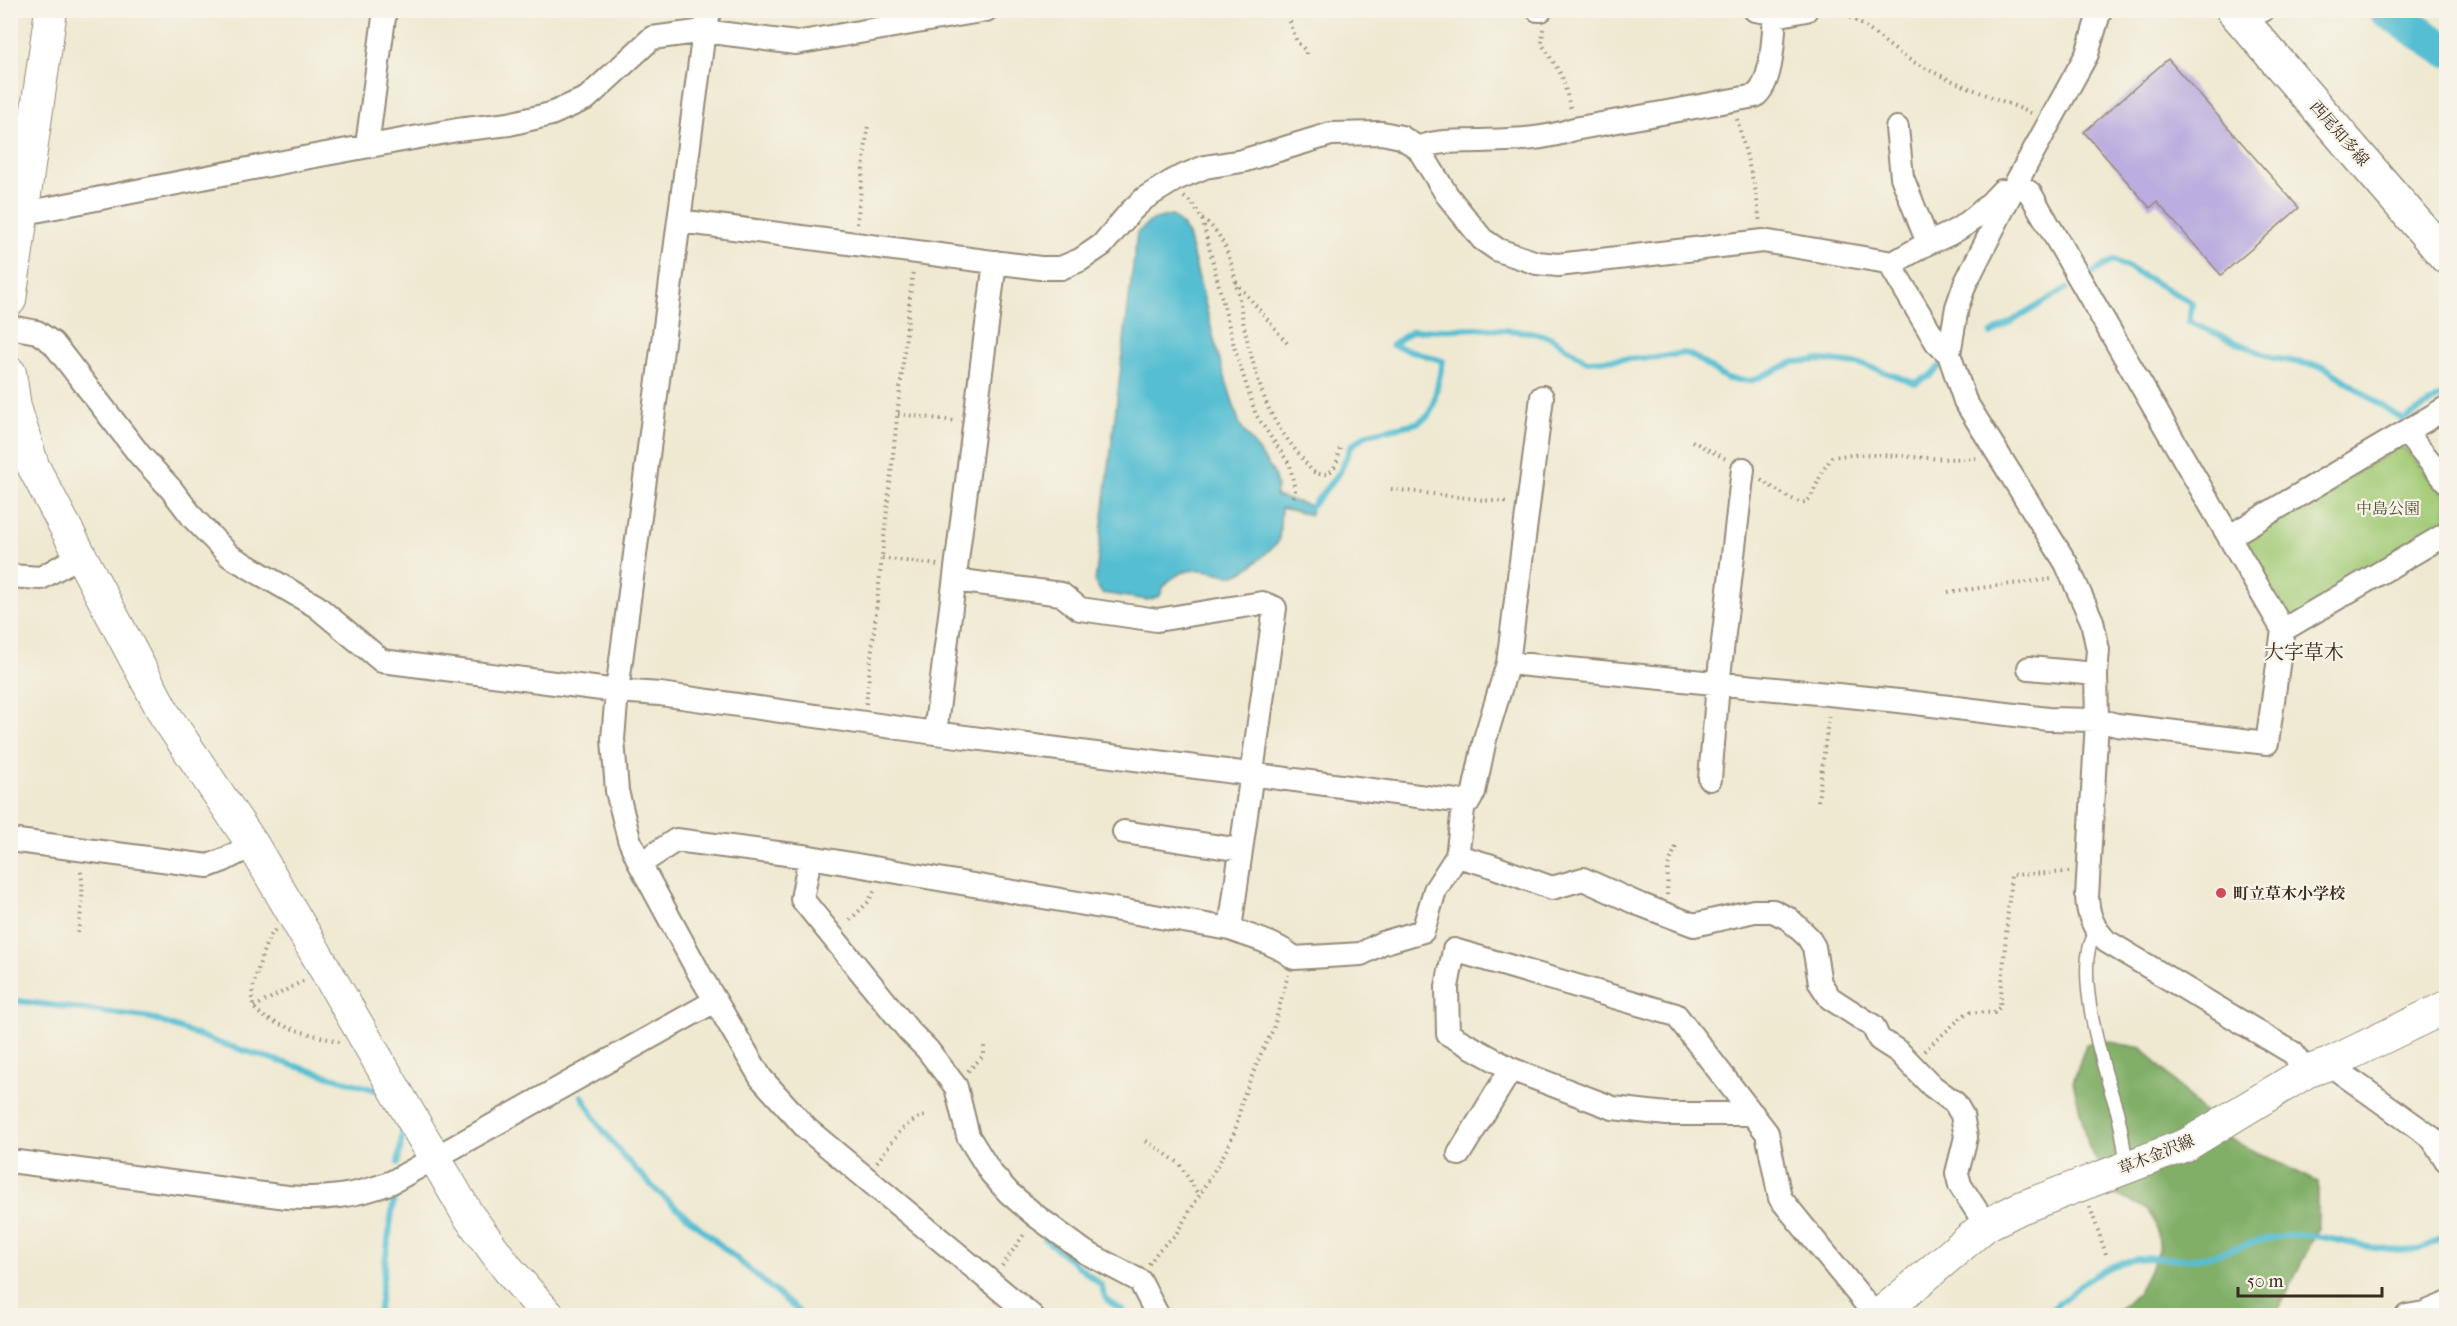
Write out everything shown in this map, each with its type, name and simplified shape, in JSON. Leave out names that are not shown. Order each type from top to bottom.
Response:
[{"type":"main road","name":"西尾知多線","points":[[2246,14],[2446,257]]},
{"type":"street","points":[[10,300],[16,215],[51,10]]},
{"type":"street","points":[[367,146],[384,10]]},
{"type":"street","points":[[16,215],[367,146],[457,130],[509,124],[551,114],[587,98],[652,38],[707,21],[796,43],[986,10]]},
{"type":"street","points":[[1418,148],[1431,143],[1498,141],[1557,135],[1574,129],[1755,96],[1762,91],[1770,66],[1765,13],[1806,10]]},
{"type":"street","points":[[2100,10],[2087,54],[1965,284],[1957,307],[1949,354],[1965,401],[2071,574],[2092,621],[2098,650],[2088,911],[2097,932],[2106,941],[2432,1138],[2446,1160]]},
{"type":"street","points":[[707,21],[678,221],[612,739],[617,791],[629,839],[640,864],[715,1002],[761,1078],[778,1100],[807,1129],[1032,1316]]},
{"type":"street","points":[[1897,128],[1902,177],[1928,243]]},
{"type":"street","points":[[678,221],[1040,268],[1060,268],[1080,260],[1102,245],[1145,198],[1166,184],[1205,167],[1242,161],[1331,134],[1382,133],[1401,137],[1418,148],[1448,195],[1482,239],[1497,250],[1515,257],[1558,266],[1760,242],[1881,260],[1893,264],[1928,243],[1961,229],[2002,191],[2014,188],[2030,193],[2283,630],[2266,743],[2117,725],[2097,720],[2048,719],[1508,663]]},
{"type":"street","points":[[935,733],[995,262]]},
{"type":"street","points":[[1893,264],[1894,271],[1937,343],[1949,354]]},
{"type":"street","points":[[10,327],[37,332],[53,343],[139,454],[171,489],[194,519],[230,556],[316,606],[382,660],[617,691],[660,694],[935,733],[1464,802],[1470,800],[1474,792],[1485,739],[1508,663],[1542,397]]},
{"type":"street","points":[[10,373],[15,407],[33,466],[165,715],[253,845],[468,1215],[508,1269],[549,1316]]},
{"type":"street","points":[[2230,536],[2407,434],[2446,408]]},
{"type":"street","points":[[2407,434],[2446,481]]},
{"type":"street","points":[[1710,779],[1718,684],[1743,469]]},
{"type":"street","points":[[2283,630],[2446,534]]},
{"type":"street","points":[[10,576],[41,578],[81,555]]},
{"type":"street","points":[[956,574],[1060,594],[1080,609],[1157,620],[1262,603],[1275,608],[1230,929]]},
{"type":"street","points":[[2029,668],[2096,674]]},
{"type":"street","points":[[640,864],[676,840],[810,857],[1230,929],[1262,940],[1294,958],[1361,954],[1382,943],[1423,931],[1436,890],[1457,856],[1464,802]]},
{"type":"street","points":[[1124,832],[1241,850]]},
{"type":"street","points":[[10,840],[208,866],[253,845]]},
{"type":"street","points":[[1457,856],[1552,888],[1583,879],[1664,914],[1694,924],[1754,911],[1773,911],[1789,919],[1808,937],[1814,947],[1820,983],[1830,998],[1873,1026],[1879,1039],[1911,1062],[1932,1086],[1955,1103],[1962,1115],[1966,1137],[1957,1173],[1960,1185],[1986,1225]]},
{"type":"street","points":[[810,857],[802,899],[953,1083],[968,1136],[991,1173],[1009,1193],[1036,1216],[1084,1252],[1140,1281],[1158,1316]]},
{"type":"street","points":[[1753,1114],[1667,1114],[1614,1108],[1511,1069],[1448,1034],[1447,987],[1454,950],[1676,1015],[1753,1114],[1767,1133],[1780,1198],[1877,1316]]},
{"type":"street","points":[[10,1161],[287,1197],[324,1199],[369,1191],[392,1182],[715,1002]]},
{"type":"street","name":"草木金沢線","points":[[1877,1316],[1986,1225],[2020,1208],[2188,1144],[2317,1068],[2446,1007]]},
{"type":"street","points":[[1459,1154],[1511,1069]]},
{"type":"street","points":[[2407,1316],[2445,1309]]},
{"type":"lane","points":[[2097,932],[2091,939],[2087,982],[2102,1069],[2117,1113],[2127,1166]]},
{"type":"path","points":[[1287,10],[1297,42],[1306,51],[1306,58]]},
{"type":"path","points":[[1834,10],[1869,29],[1909,60],[1926,69],[2051,122]]},
{"type":"path","points":[[1540,11],[1542,44],[1562,76],[1574,129]]},
{"type":"path","points":[[1732,99],[1756,192],[1760,242]]},
{"type":"path","points":[[855,243],[868,124]]},
{"type":"path","points":[[1166,184],[1192,203],[1202,219],[1216,231],[1224,246],[1236,281],[1246,335],[1272,416],[1312,471],[1318,474],[1326,474],[1334,469],[1338,463],[1340,447]]},
{"type":"path","points":[[1202,219],[1235,350],[1256,415],[1290,465],[1295,490],[1293,498]]},
{"type":"path","points":[[864,723],[915,251]]},
{"type":"path","points":[[1236,281],[1287,343]]},
{"type":"path","points":[[898,414],[975,423]]},
{"type":"path","points":[[1692,441],[1743,469],[1795,502],[1804,503],[1812,499],[1832,457],[1904,457],[1948,460],[1998,456]]},
{"type":"path","points":[[1391,489],[1528,506]]},
{"type":"path","points":[[882,558],[956,574]]},
{"type":"path","points":[[1948,592],[2063,578],[2071,574]]},
{"type":"path","points":[[1818,801],[1825,734],[1832,696]]},
{"type":"path","points":[[1664,914],[1669,878],[1668,866],[1677,844]]},
{"type":"path","points":[[76,848],[82,879],[78,933]]},
{"type":"path","points":[[850,920],[875,893],[879,869]]},
{"type":"path","points":[[1911,1062],[1964,1015],[1971,1012],[1994,1013],[2000,1007],[2011,875],[2089,871]]},
{"type":"path","points":[[296,919],[278,925],[270,935],[252,993],[254,1007],[260,1015],[282,1025],[349,1045],[369,1043]]},
{"type":"path","points":[[1140,1281],[1159,1250],[1176,1234],[1226,1151],[1235,1131],[1243,1098],[1273,1030],[1279,1003],[1285,990],[1291,955]]},
{"type":"path","points":[[254,1007],[326,970]]},
{"type":"path","points":[[953,1083],[979,1062],[984,1054],[984,1043]]},
{"type":"path","points":[[865,1177],[905,1126],[912,1120],[925,1116]]},
{"type":"path","points":[[1146,1141],[1179,1163],[1198,1194]]},
{"type":"path","points":[[2083,1183],[2107,1257]]},
{"type":"path","points":[[991,1282],[1036,1216]]},
{"type":"green space","name":"中島公園","points":[[2397,448],[2406,450],[2446,496],[2446,528],[2288,622],[2244,549],[2249,537]]},
{"type":"green space","points":[[2099,1040],[2142,1048],[2228,1138],[2318,1182],[2318,1229],[2276,1315],[2113,1315],[2138,1292],[2159,1251],[2156,1225],[2147,1209],[2116,1195],[2089,1148],[2073,1082],[2086,1044]]},
{"type":"water","points":[[1171,215],[1188,235],[1218,355],[1240,425],[1273,472],[1277,486],[1275,496],[1312,506],[1311,515],[1281,508],[1279,541],[1245,571],[1233,575],[1201,570],[1184,572],[1168,581],[1160,596],[1148,600],[1102,593],[1095,583],[1137,233],[1152,220]]},
{"type":"building","points":[[2168,59],[2299,208],[2221,275],[2157,202],[2150,208],[2084,132]]},
{"type":"waterway","points":[[2385,10],[2446,50]]},
{"type":"waterway","points":[[2092,273],[2114,260],[2192,303],[2189,322],[2273,358],[2325,367],[2403,420],[2446,393]]},
{"type":"waterway","points":[[1991,334],[2067,288]]},
{"type":"waterway","points":[[1312,506],[1340,472],[1351,446],[1367,434],[1417,423],[1428,416],[1433,405],[1443,361],[1392,345],[1412,331],[1476,328],[1530,332],[1550,337],[1587,361],[1662,357],[1684,353],[1693,356],[1727,379],[1751,381],[1794,362],[1823,360],[1865,365],[1915,383],[1930,376],[1940,366]]},
{"type":"waterway","points":[[10,1000],[151,1018],[219,1043],[379,1091],[382,1095]]},
{"type":"waterway","points":[[582,1096],[599,1125],[624,1157],[657,1191],[804,1316]]},
{"type":"waterway","points":[[398,1163],[403,1130],[401,1127]]},
{"type":"waterway","points":[[378,1316],[394,1197]]},
{"type":"waterway","points":[[2045,1316],[2080,1285],[2119,1263],[2150,1258],[2202,1258],[2261,1241],[2293,1235],[2332,1239],[2372,1248],[2412,1250],[2430,1244],[2446,1233]]},
{"type":"waterway","points":[[1045,1239],[1101,1285],[1106,1299],[1124,1312],[1124,1316]]},
{"type":"place","name":"町立草木小学校","points":[[2221,893]]},
{"type":"district","name":"大字草木","points":[[2304,652]]}]
